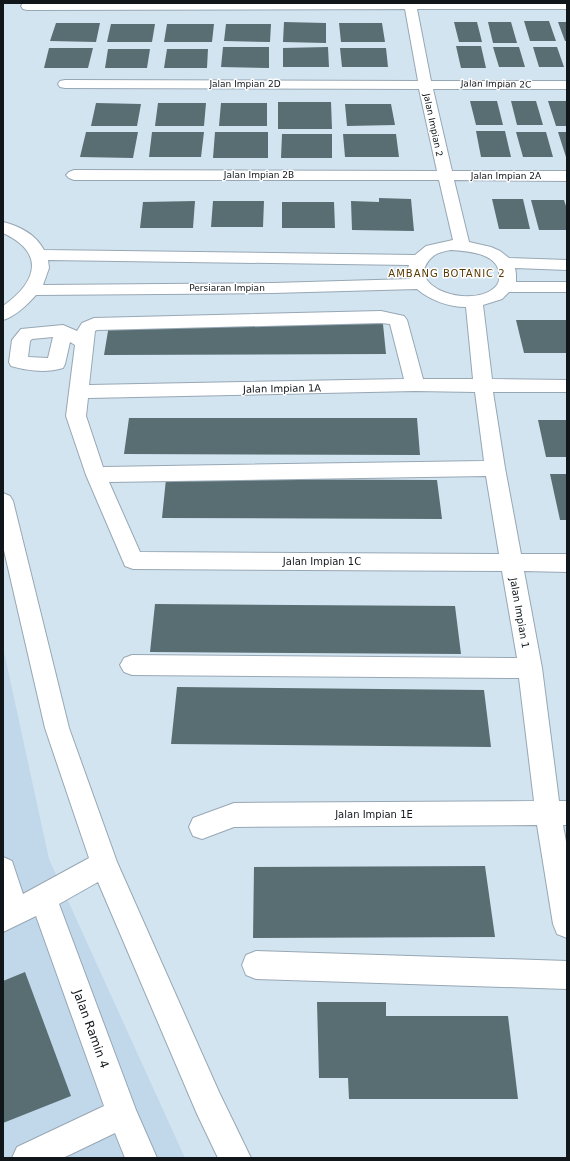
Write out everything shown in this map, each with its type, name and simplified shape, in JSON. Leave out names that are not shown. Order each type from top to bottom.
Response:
[{"type":"street","points":[[27,6],[410,4],[567,6]]},
{"type":"street","name":"Jalan Impian 2","points":[[410,4],[444,176],[462,245]]},
{"type":"street","name":"Jalan Impian 2D","points":[[65,84],[425,84]]},
{"type":"street","name":"Jalan Impian 2C","points":[[425,84],[567,85]]},
{"type":"street","name":"Jalan Impian 2B","points":[[74,175],[444,176]]},
{"type":"street","name":"Jalan Impian 2A","points":[[444,176],[567,176]]},
{"type":"street","points":[[3,226],[24,236],[33,245],[40,255],[41,272],[33,290],[21,302],[3,314]]},
{"type":"street","points":[[462,245],[474,247],[487,251],[496,256],[504,264],[508,272],[508,280],[505,287],[497,294],[487,299],[462,301],[438,296],[421,284],[415,272],[419,260],[431,250],[440,247],[462,245]]},
{"type":"street","points":[[40,255],[419,260]]},
{"type":"street","points":[[204,288],[205,258]]},
{"type":"street","points":[[273,259],[273,288]]},
{"type":"street","points":[[504,264],[567,266]]},
{"type":"street","name":"Persiaran Impian","points":[[33,290],[273,288],[421,284]]},
{"type":"street","points":[[505,287],[567,286]]},
{"type":"street","name":"Jalan Impian 1","points":[[474,301],[483,385],[495,468],[557,813],[567,924]]},
{"type":"street","points":[[415,385],[398,320],[381,316],[94,324],[88,327],[86,331],[76,416],[96,475],[495,468]]},
{"type":"street","points":[[63,331],[85,342]]},
{"type":"street","name":"Jalan Impian 1A","points":[[80,392],[415,385],[567,386]]},
{"type":"street","name":"Jalan Impian 1C","points":[[96,475],[133,560],[567,563]]},
{"type":"street","points":[[3,501],[57,728],[104,864],[208,1103],[235,1158]]},
{"type":"street","points":[[132,665],[530,668]]},
{"type":"street","name":"Jalan Impian 1E","points":[[202,827],[234,815],[557,813]]},
{"type":"street","points":[[3,870],[9,916],[104,864]]},
{"type":"street","name":"Jalan Ramin 4","points":[[43,898],[122,1114],[141,1158]]},
{"type":"street","points":[[256,965],[567,975]]},
{"type":"street","points":[[28,1158],[122,1114]]},
{"type":"shaded area","points":[[3,647],[49,859],[185,1158],[3,1158]]},
{"type":"building","points":[[524,21],[549,21],[556,41],[530,41]]},
{"type":"building","points":[[284,22],[326,23],[326,43],[283,42]]},
{"type":"building","points":[[454,22],[477,22],[482,42],[459,42]]},
{"type":"building","points":[[488,22],[511,22],[517,43],[493,43]]},
{"type":"building","points":[[558,22],[567,22],[567,41],[565,41]]},
{"type":"building","points":[[56,23],[100,23],[96,42],[50,41]]},
{"type":"building","points":[[339,23],[382,23],[385,42],[341,42]]},
{"type":"building","points":[[111,24],[155,24],[152,42],[107,42]]},
{"type":"building","points":[[167,24],[214,24],[212,42],[164,42]]},
{"type":"building","points":[[226,24],[271,24],[270,42],[224,41]]},
{"type":"building","points":[[456,46],[481,46],[486,68],[461,68]]},
{"type":"building","points":[[223,47],[269,47],[269,68],[221,67]]},
{"type":"building","points":[[328,47],[329,67],[283,67],[283,48]]},
{"type":"building","points":[[493,47],[519,47],[525,67],[499,67]]},
{"type":"building","points":[[533,47],[557,47],[564,67],[539,67]]},
{"type":"building","points":[[49,48],[93,48],[88,68],[44,68]]},
{"type":"building","points":[[340,48],[386,48],[388,67],[342,67]]},
{"type":"building","points":[[108,49],[150,49],[147,68],[105,68]]},
{"type":"building","points":[[167,49],[208,49],[207,68],[164,68]]},
{"type":"building","points":[[470,101],[497,101],[503,125],[476,125]]},
{"type":"building","points":[[511,101],[536,101],[543,125],[517,125]]},
{"type":"building","points":[[548,101],[567,101],[567,126],[556,126]]},
{"type":"building","points":[[278,102],[331,102],[332,129],[278,129]]},
{"type":"building","points":[[96,103],[141,104],[137,126],[91,126]]},
{"type":"building","points":[[158,103],[206,103],[204,126],[155,126]]},
{"type":"building","points":[[221,103],[267,103],[267,126],[219,126]]},
{"type":"building","points":[[345,104],[391,104],[395,125],[347,126]]},
{"type":"building","points":[[476,131],[505,131],[511,157],[481,157]]},
{"type":"building","points":[[86,132],[138,132],[133,158],[80,157]]},
{"type":"building","points":[[152,132],[204,132],[201,157],[149,157]]},
{"type":"building","points":[[215,132],[268,132],[268,158],[213,158]]},
{"type":"building","points":[[516,132],[546,132],[553,157],[523,157]]},
{"type":"building","points":[[558,132],[567,132],[567,157],[566,157]]},
{"type":"building","points":[[282,134],[332,134],[332,158],[281,158]]},
{"type":"building","points":[[343,134],[396,134],[399,157],[345,157]]},
{"type":"building","points":[[379,198],[411,199],[414,231],[352,230],[351,201],[379,202]]},
{"type":"building","points":[[492,199],[523,199],[530,229],[499,229]]},
{"type":"building","points":[[531,200],[564,200],[567,209],[567,230],[539,230]]},
{"type":"building","points":[[195,201],[193,228],[140,228],[143,202]]},
{"type":"building","points":[[213,201],[264,201],[263,227],[211,227]]},
{"type":"building","points":[[282,202],[334,202],[335,228],[282,228]]},
{"type":"building","points":[[516,320],[567,320],[567,353],[524,353]]},
{"type":"building","points":[[383,324],[386,354],[104,355],[109,325]]},
{"type":"building","points":[[129,418],[417,418],[420,455],[124,454]]},
{"type":"building","points":[[538,420],[567,420],[567,457],[546,457]]},
{"type":"building","points":[[550,474],[567,474],[567,520],[560,520]]},
{"type":"building","points":[[166,479],[437,480],[442,519],[162,518]]},
{"type":"building","points":[[155,604],[455,606],[461,654],[150,652]]},
{"type":"building","points":[[177,687],[484,690],[491,747],[171,744]]},
{"type":"building","points":[[485,866],[495,937],[253,938],[254,867]]},
{"type":"building","points":[[25,972],[71,1096],[3,1123],[3,981]]},
{"type":"building","points":[[317,1002],[386,1002],[386,1016],[508,1016],[518,1099],[349,1099],[348,1078],[319,1078]]},
{"type":"district","name":"AMBANG BOTANIC 2","points":[[447,273]]}]
